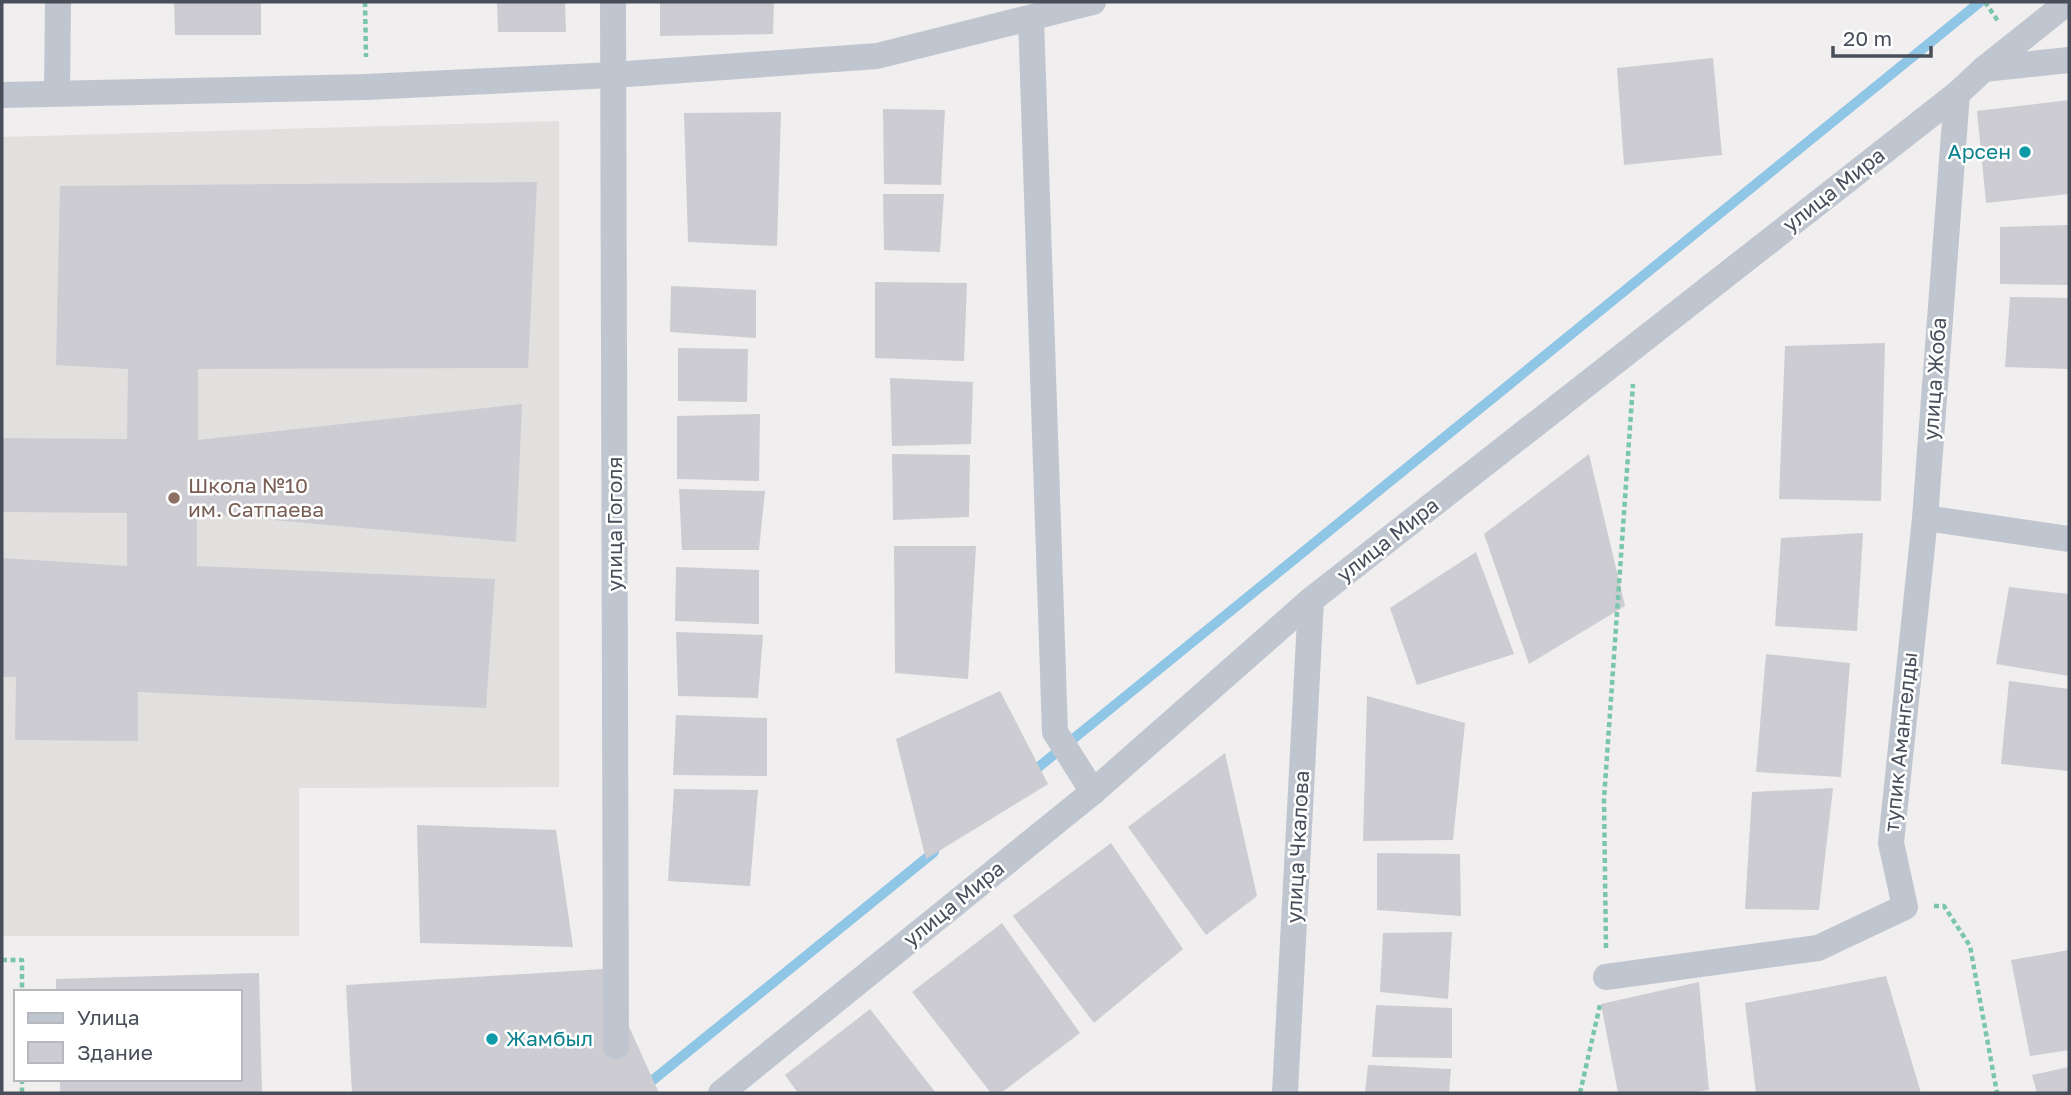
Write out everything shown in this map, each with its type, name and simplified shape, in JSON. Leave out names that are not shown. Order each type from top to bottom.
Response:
[{"type":"street","points":[[57,92],[58,2]]},
{"type":"street","name":"улица Гоголя","points":[[613,2],[617,1046]]},
{"type":"street","points":[[2,95],[366,87],[613,75],[877,56],[1093,2]]},
{"type":"street","name":"улица Мира","points":[[721,1093],[1093,792],[1311,600],[1957,94],[2068,2]]},
{"type":"street","points":[[1031,18],[1055,732],[1093,792]]},
{"type":"street","points":[[1984,69],[2069,60]]},
{"type":"street","name":"улица Жоба","points":[[1925,518],[1957,94]]},
{"type":"street","points":[[1925,518],[2069,539]]},
{"type":"street","name":"тупик Амангелды","points":[[1905,906],[1891,843],[1925,518]]},
{"type":"street","name":"улица Чкалова","points":[[1285,1093],[1311,600]]},
{"type":"street","points":[[1606,977],[1818,948],[1905,906]]},
{"type":"path","points":[[365,2],[366,87]]},
{"type":"path","points":[[1580,1093],[1606,977],[1604,799],[1636,345]]},
{"type":"path","points":[[1905,906],[1944,906],[1970,946],[1997,1093]]},
{"type":"path","points":[[2,960],[22,960],[22,990]]},
{"type":"shaded area","points":[[559,121],[559,787],[299,788],[299,936],[2,936],[2,137]]},
{"type":"building","points":[[174,2],[261,2],[261,35],[175,35]]},
{"type":"building","points":[[497,2],[565,2],[566,32],[498,32]]},
{"type":"building","points":[[660,2],[774,2],[773,34],[660,36]]},
{"type":"building","points":[[1713,58],[1722,155],[1624,165],[1617,68]]},
{"type":"building","name":"Арсен","points":[[2069,100],[2069,194],[1986,203],[1977,111]]},
{"type":"building","points":[[883,109],[945,110],[941,185],[884,184]]},
{"type":"building","points":[[781,112],[777,246],[688,242],[684,113]]},
{"type":"building","name":"Школа №10 им. Сатпаева","points":[[537,182],[528,368],[198,369],[198,440],[522,404],[516,542],[197,513],[197,566],[495,579],[486,708],[138,692],[138,741],[15,740],[16,677],[2,677],[2,558],[127,566],[127,513],[2,512],[2,438],[127,439],[128,369],[56,365],[60,186]]},
{"type":"building","points":[[883,194],[944,194],[940,252],[884,250]]},
{"type":"building","points":[[2069,225],[2069,285],[2000,284],[2000,227]]},
{"type":"building","points":[[875,282],[967,283],[964,361],[875,358]]},
{"type":"building","points":[[671,286],[756,290],[756,338],[670,332]]},
{"type":"building","points":[[2010,297],[2069,298],[2069,369],[2005,367]]},
{"type":"building","points":[[1885,343],[1881,501],[1779,499],[1785,346]]},
{"type":"building","points":[[678,348],[748,349],[747,402],[678,401]]},
{"type":"building","points":[[890,378],[973,382],[971,444],[892,446]]},
{"type":"building","points":[[760,414],[759,481],[677,479],[677,416]]},
{"type":"building","points":[[892,454],[970,455],[969,517],[893,520]]},
{"type":"building","points":[[1589,454],[1625,606],[1529,664],[1484,534]]},
{"type":"building","points":[[679,489],[765,491],[759,550],[682,550]]},
{"type":"building","points":[[1863,533],[1857,631],[1775,626],[1781,538]]},
{"type":"building","points":[[894,546],[976,546],[968,679],[895,673]]},
{"type":"building","points":[[1476,552],[1514,654],[1417,685],[1390,608]]},
{"type":"building","points":[[676,567],[759,570],[759,624],[675,621]]},
{"type":"building","points":[[2009,587],[2069,594],[2069,676],[1996,664]]},
{"type":"building","points":[[676,632],[763,635],[758,698],[678,696]]},
{"type":"building","points":[[1766,654],[1850,663],[1841,777],[1756,772]]},
{"type":"building","points":[[2009,681],[2069,689],[2069,771],[2001,764]]},
{"type":"building","points":[[1000,691],[1048,784],[926,859],[896,739]]},
{"type":"building","points":[[1367,696],[1465,723],[1453,840],[1363,841]]},
{"type":"building","points":[[676,715],[767,718],[767,776],[673,775]]},
{"type":"building","points":[[1225,753],[1257,896],[1206,935],[1128,827]]},
{"type":"building","points":[[1833,788],[1819,910],[1745,909],[1752,792]]},
{"type":"building","points":[[674,789],[758,790],[750,886],[668,881]]},
{"type":"building","points":[[417,825],[556,830],[573,947],[420,943]]},
{"type":"building","points":[[1111,843],[1183,949],[1094,1023],[1013,916]]},
{"type":"building","points":[[1377,853],[1460,854],[1461,916],[1377,910]]},
{"type":"building","points":[[1002,923],[1080,1033],[1001,1093],[991,1093],[912,992]]},
{"type":"building","points":[[1452,932],[1448,999],[1380,992],[1383,933]]},
{"type":"building","points":[[2069,950],[2069,1050],[2030,1056],[2011,960]]},
{"type":"building","name":"Жамбыл","points":[[603,969],[659,1093],[352,1093],[346,985]]},
{"type":"building","points":[[259,973],[262,1093],[60,1093],[60,1081],[242,1081],[242,990],[56,990],[56,979]]},
{"type":"building","points":[[1886,976],[1921,1093],[1756,1093],[1745,1003]]},
{"type":"building","points":[[1699,982],[1709,1090],[1690,1093],[1618,1093],[1601,1004]]},
{"type":"building","points":[[1376,1005],[1452,1008],[1452,1058],[1372,1057]]},
{"type":"building","points":[[870,1009],[936,1093],[798,1093],[785,1075]]},
{"type":"building","points":[[1368,1065],[1451,1069],[1449,1093],[1365,1093]]},
{"type":"building","points":[[2069,1067],[2069,1093],[2037,1093],[2032,1075]]},
{"type":"waterway","points":[[1030,774],[1980,2]]},
{"type":"waterway","points":[[637,1093],[934,852]]},
{"type":"place","name":"Арсен","points":[[2025,152]]},
{"type":"place","name":"Школа №10 им. Сатпаева","points":[[174,498]]},
{"type":"place","name":"Жамбыл","points":[[492,1039]]}]
